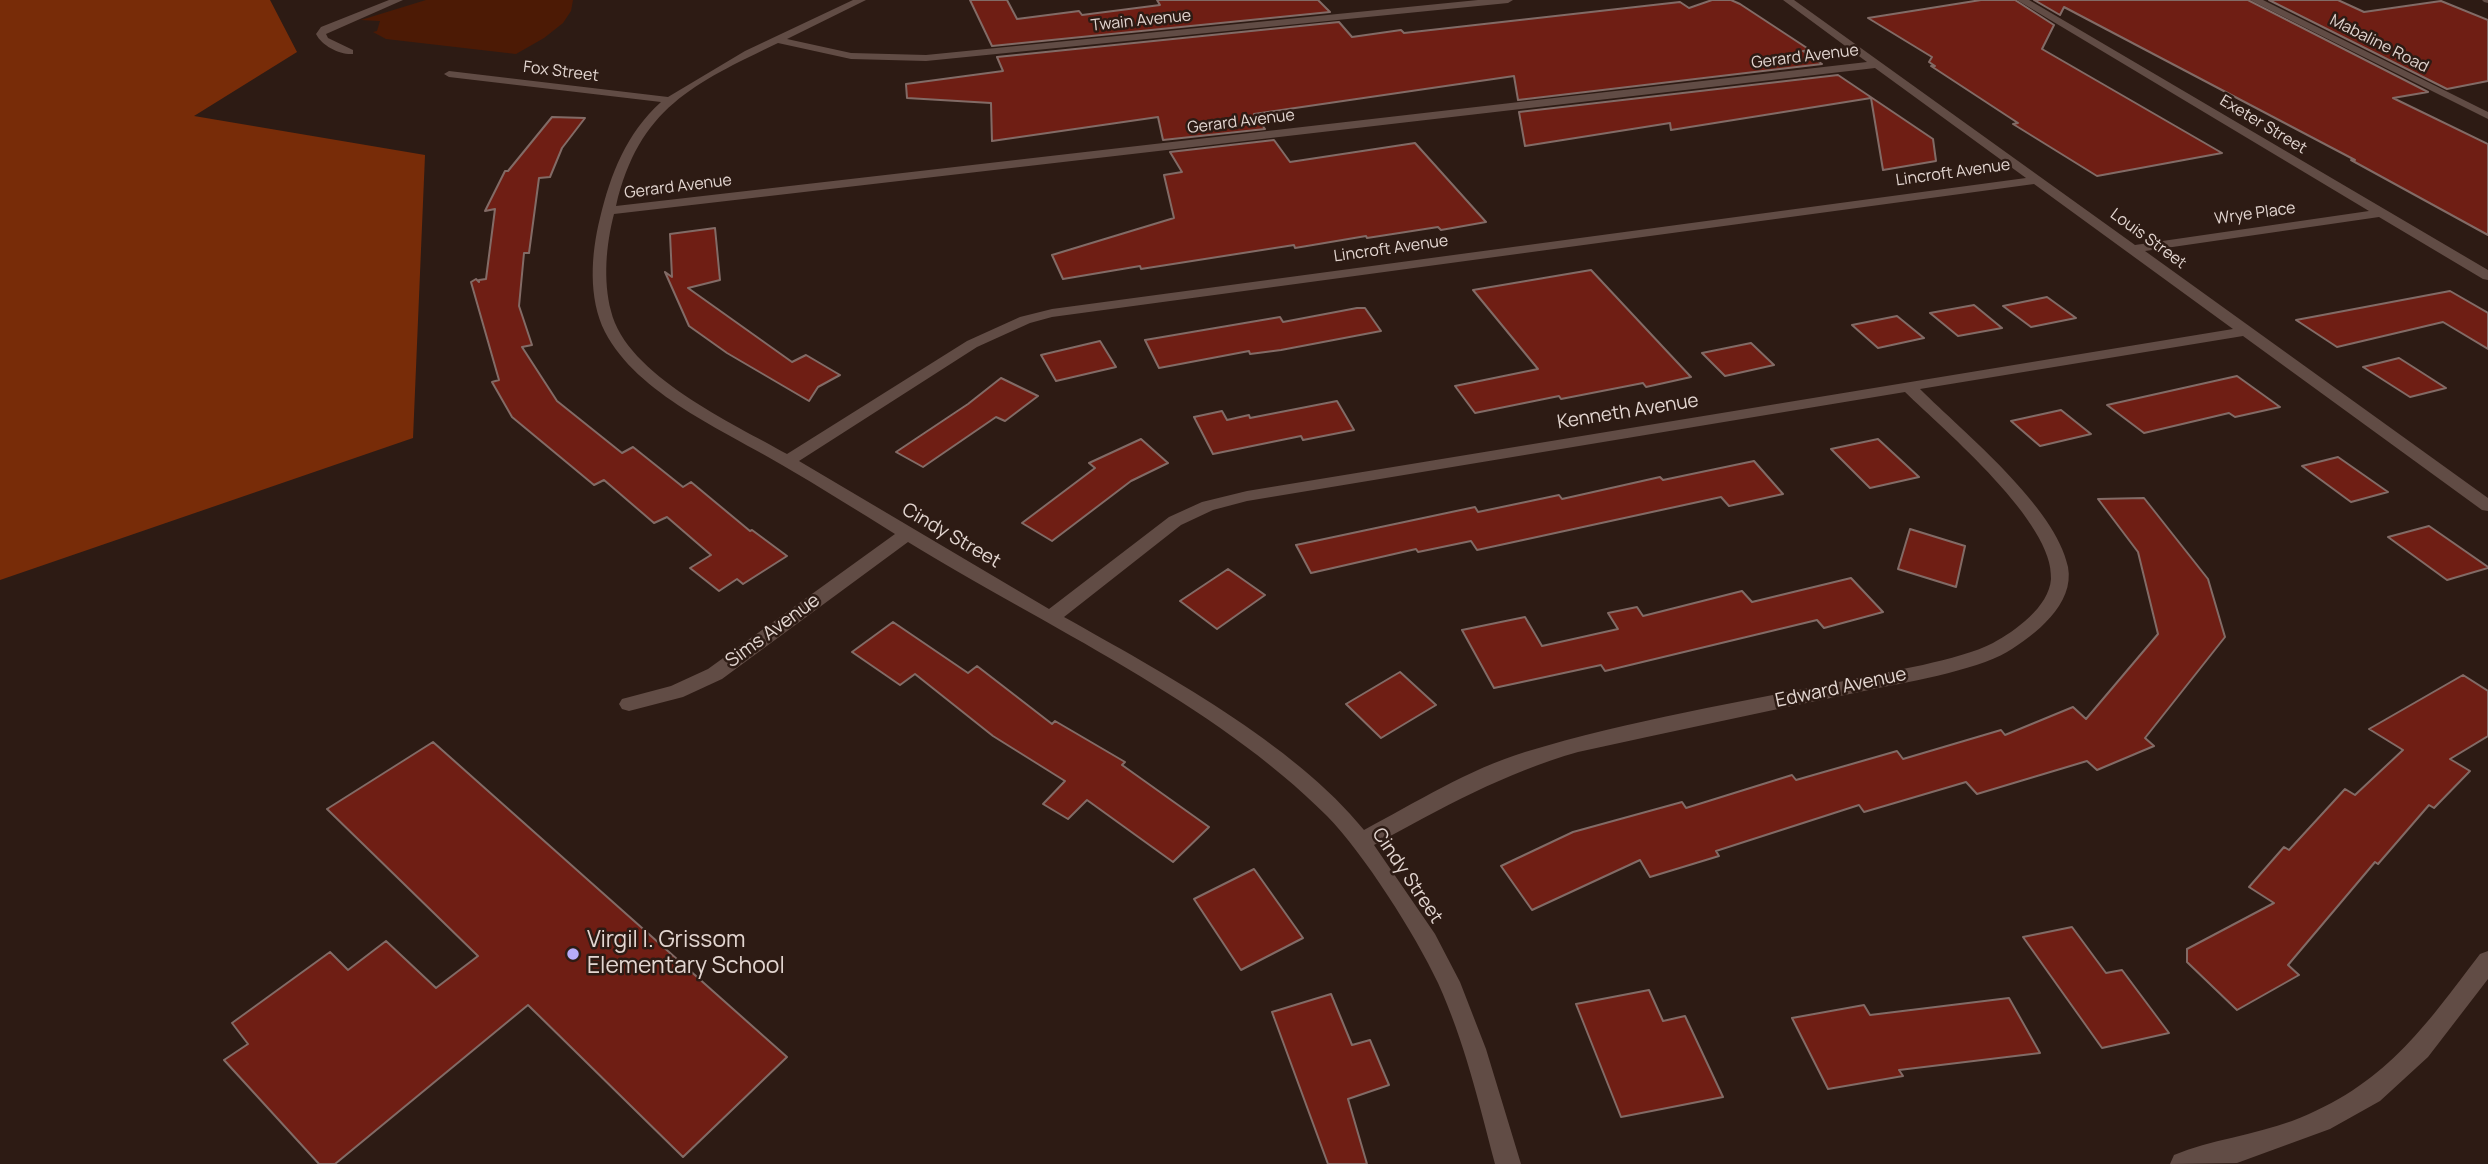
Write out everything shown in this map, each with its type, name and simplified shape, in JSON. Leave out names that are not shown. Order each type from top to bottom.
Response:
[{"type":"street","points":[[349,52],[329,44],[321,37],[321,33],[332,25],[398,0]]},
{"type":"street","name":"Cindy Street","points":[[861,0],[730,64],[669,100],[647,121],[625,155],[617,174],[609,211],[598,292],[609,329],[627,355],[671,393],[1226,724],[1279,763],[1330,806],[1361,842],[1409,913],[1447,979],[1477,1052],[1508,1164]]},
{"type":"street","name":"Twain Avenue","points":[[779,40],[851,56],[926,58],[1508,0]]},
{"type":"street","name":"Louis Street","points":[[1788,0],[2488,506]]},
{"type":"street","name":"Exeter Street","points":[[2022,0],[2488,276]]},
{"type":"street","name":"Mabaline Road","points":[[2255,0],[2488,116]]},
{"type":"street","name":"Gerard Avenue","points":[[609,211],[1878,64]]},
{"type":"street","name":"Fox Street","points":[[449,74],[669,100]]},
{"type":"street","name":"Lincroft Avenue","points":[[788,461],[972,344],[1024,320],[1052,313],[2036,180]]},
{"type":"street","name":"Wrye Place","points":[[2134,250],[2381,213]]},
{"type":"street","name":"Kenneth Avenue","points":[[1050,618],[1175,521],[1225,502],[1270,492],[2246,331]]},
{"type":"street","name":"Edward Avenue","points":[[1361,842],[1453,792],[1523,760],[1578,744],[1905,675],[1968,659],[1999,648],[2036,621],[2048,610],[2060,582],[2059,566],[2047,533],[2024,502],[1909,387]]},
{"type":"street","name":"Sims Avenue","points":[[629,704],[676,692],[715,674],[906,535]]},
{"type":"street","points":[[2183,1164],[2231,1153],[2274,1139],[2376,1090],[2405,1065],[2435,1031],[2488,961]]},
{"type":"shaded area","points":[[0,0],[270,0],[297,52],[194,116],[425,155],[413,438],[0,580]]},
{"type":"shaded area","points":[[426,0],[573,0],[571,11],[563,23],[516,54],[386,39],[373,32],[377,31],[380,21],[361,20]]},
{"type":"building","points":[[970,0],[1007,0],[1017,19],[1079,11],[1082,15],[1160,5],[1157,0],[1318,0],[1330,12],[992,46]]},
{"type":"building","points":[[1712,0],[1731,0],[1740,4],[1810,50],[1803,51],[1822,64],[1518,100],[1514,76],[1254,114],[1265,129],[1163,140],[1158,117],[992,141],[991,103],[907,98],[906,84],[1003,71],[997,57],[1339,22],[1352,37],[1401,30],[1404,33],[1680,2],[1689,8]]},
{"type":"building","points":[[1981,0],[2015,0],[2054,25],[2042,49],[2222,153],[2097,176],[2013,124],[2018,123],[1931,66],[1935,66],[1929,62],[1932,57],[1868,18]]},
{"type":"building","points":[[2034,0],[2248,0],[2428,92],[2393,98],[2488,144],[2488,235],[2351,160],[2355,160],[2064,7],[2060,15]]},
{"type":"building","points":[[2269,0],[2338,0],[2364,12],[2441,1],[2488,20],[2488,81],[2447,89]]},
{"type":"building","points":[[1838,75],[1933,139],[1936,161],[1883,170],[1871,98],[1671,130],[1670,123],[1525,146],[1519,112]]},
{"type":"building","points":[[552,117],[585,118],[562,148],[550,177],[539,178],[529,253],[524,253],[519,306],[532,345],[522,347],[557,401],[622,453],[633,447],[683,487],[691,482],[750,531],[787,556],[743,584],[737,579],[719,591],[690,568],[711,555],[667,517],[654,523],[604,480],[594,485],[512,417],[492,382],[499,380],[471,282],[486,279],[495,209],[485,211],[505,171],[508,171]]},
{"type":"building","points":[[1274,140],[1290,162],[1415,143],[1486,222],[1441,230],[1438,227],[1367,238],[1366,236],[1295,248],[1294,245],[1063,279],[1052,255],[1174,218],[1164,175],[1182,172],[1170,152]]},
{"type":"building","points":[[715,228],[720,280],[688,288],[792,362],[806,355],[840,375],[818,387],[809,401],[727,353],[689,326],[665,272],[672,277],[670,234]]},
{"type":"building","points":[[1591,270],[1691,377],[1646,387],[1643,383],[1561,399],[1559,396],[1475,413],[1455,386],[1538,369],[1473,290]]},
{"type":"building","points":[[2450,291],[2488,313],[2488,349],[2443,322],[2337,347],[2296,320]]},
{"type":"building","points":[[2047,297],[2076,318],[2031,327],[2003,306]]},
{"type":"building","points":[[1974,305],[2002,328],[1958,336],[1930,313]]},
{"type":"building","points":[[1365,308],[1381,331],[1281,350],[1250,354],[1249,351],[1159,368],[1145,340],[1280,317],[1283,322]]},
{"type":"building","points":[[1897,316],[1924,338],[1878,348],[1852,325]]},
{"type":"building","points":[[1100,341],[1116,367],[1056,381],[1041,355]]},
{"type":"building","points":[[1751,343],[1774,365],[1725,376],[1702,353]]},
{"type":"building","points":[[2399,358],[2446,388],[2410,397],[2363,367]]},
{"type":"building","points":[[2237,376],[2280,407],[2235,417],[2229,413],[2144,433],[2107,405]]},
{"type":"building","points":[[1001,378],[1038,396],[1005,421],[996,417],[923,467],[896,452],[968,404]]},
{"type":"building","points":[[1337,401],[1354,430],[1303,440],[1301,436],[1213,454],[1194,417],[1222,411],[1227,420],[1249,415],[1250,418]]},
{"type":"building","points":[[2061,410],[2091,434],[2040,446],[2011,421]]},
{"type":"building","points":[[1141,439],[1168,463],[1131,481],[1052,541],[1022,523],[1095,468],[1089,463]]},
{"type":"building","points":[[1878,439],[1919,477],[1870,488],[1831,449]]},
{"type":"building","points":[[2338,457],[2388,492],[2351,502],[2302,466]]},
{"type":"building","points":[[1754,461],[1783,494],[1729,506],[1721,497],[1477,550],[1471,541],[1418,552],[1416,549],[1311,573],[1296,545],[1475,507],[1478,512],[1559,495],[1562,499],[1660,477],[1663,480]]},
{"type":"building","points":[[2144,498],[2208,579],[2225,637],[2145,738],[2154,746],[2097,770],[2087,761],[1977,794],[1966,782],[1864,812],[1859,805],[1716,851],[1719,856],[1650,877],[1640,860],[1532,910],[1501,866],[1573,832],[1682,802],[1686,808],[1792,775],[1796,780],[1897,751],[1903,759],[2001,730],[2005,735],[2073,707],[2086,719],[2158,634],[2138,552],[2098,499]]},
{"type":"building","points":[[2429,526],[2488,568],[2447,580],[2388,537]]},
{"type":"building","points":[[1910,529],[1965,546],[1956,587],[1898,569]]},
{"type":"building","points":[[1228,569],[1265,595],[1217,629],[1180,601]]},
{"type":"building","points":[[1851,578],[1883,612],[1824,628],[1817,620],[1605,671],[1601,665],[1494,688],[1462,630],[1525,617],[1542,646],[1618,629],[1608,613],[1637,607],[1643,616],[1742,591],[1752,602]]},
{"type":"building","points":[[893,622],[968,673],[977,666],[1052,724],[1055,721],[1125,762],[1122,765],[1209,827],[1173,862],[1087,800],[1068,819],[1043,804],[1065,781],[993,736],[915,674],[900,685],[852,652]]},
{"type":"building","points":[[1400,672],[1436,705],[1381,738],[1346,704]]},
{"type":"building","points":[[2463,675],[2488,691],[2488,736],[2450,759],[2470,771],[2434,808],[2429,805],[2378,864],[2375,862],[2288,965],[2299,975],[2237,1010],[2187,962],[2187,949],[2274,903],[2249,887],[2284,847],[2289,850],[2345,789],[2355,795],[2403,750],[2369,729]]},
{"type":"building","name":"Virgil I. Grissom Elementary School","points":[[433,742],[787,1057],[683,1157],[528,1005],[335,1164],[319,1164],[224,1060],[248,1044],[232,1023],[330,952],[348,970],[386,941],[436,988],[478,956],[327,809]]},
{"type":"building","points":[[1254,869],[1303,938],[1241,970],[1194,899]]},
{"type":"building","points":[[2072,927],[2106,973],[2122,970],[2169,1033],[2102,1048],[2023,937]]},
{"type":"building","points":[[1649,990],[1663,1021],[1685,1016],[1723,1097],[1621,1117],[1576,1004]]},
{"type":"building","points":[[1331,994],[1352,1045],[1370,1040],[1389,1085],[1348,1099],[1367,1164],[1328,1164],[1272,1012]]},
{"type":"building","points":[[2009,998],[2040,1053],[1899,1070],[1903,1076],[1828,1089],[1792,1018],[1864,1005],[1870,1015]]},
{"type":"place","name":"Virgil I. Grissom Elementary School","points":[[573,954]]}]
